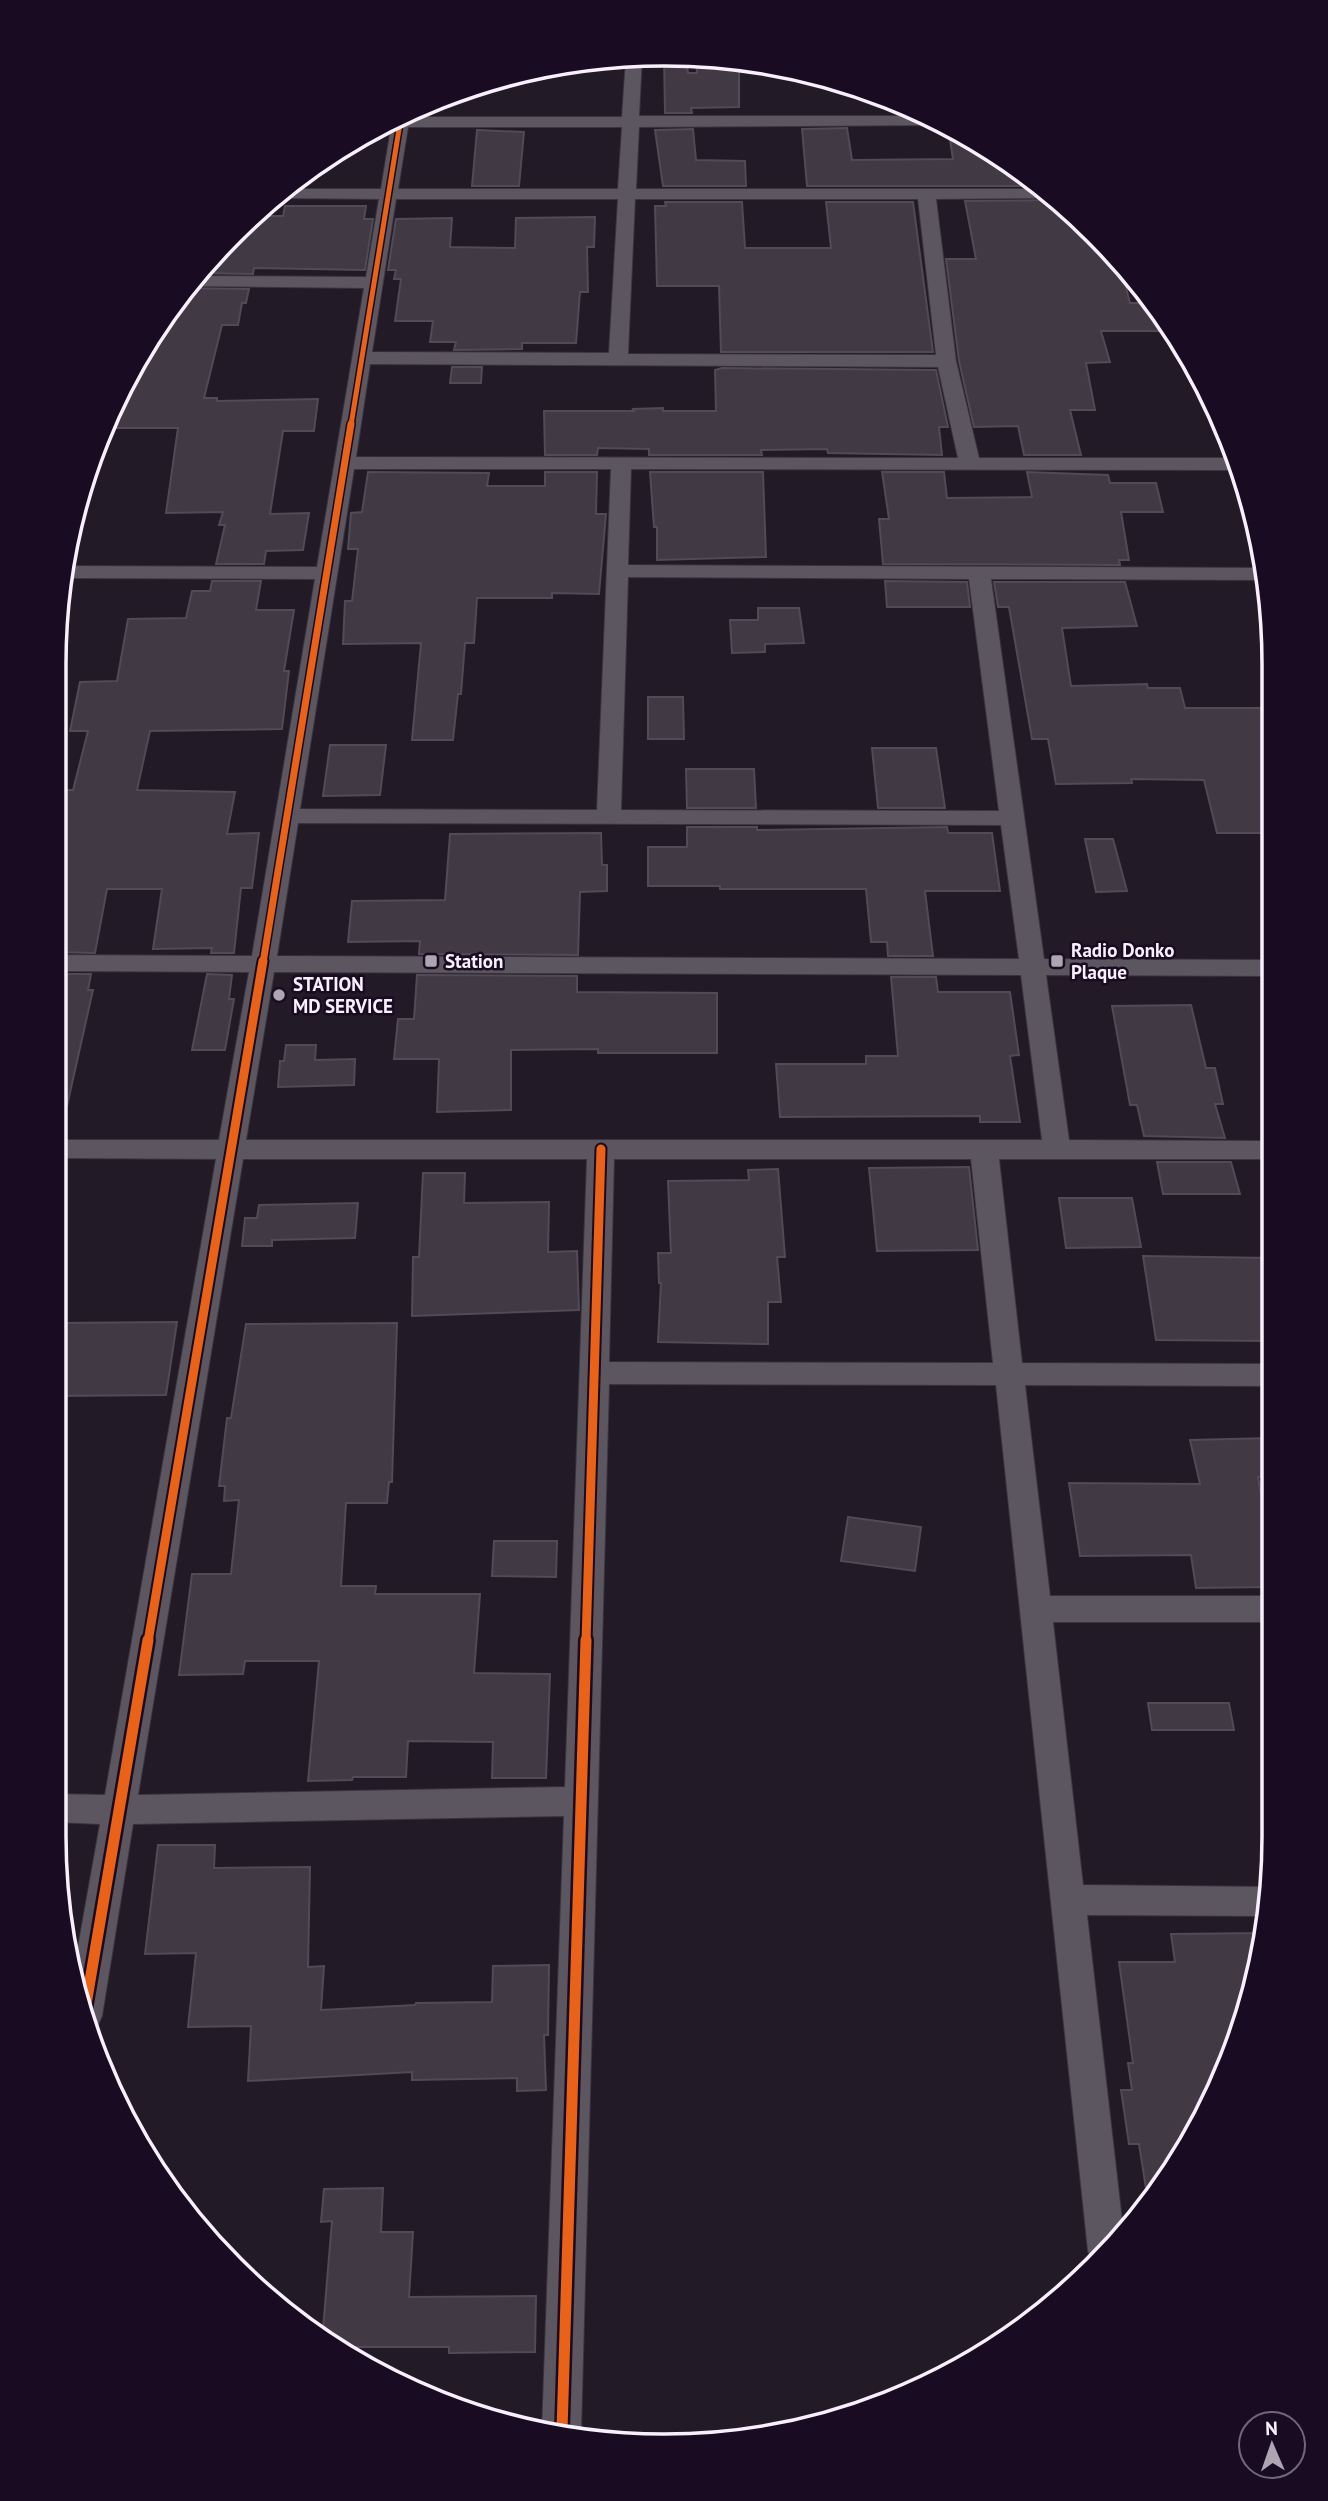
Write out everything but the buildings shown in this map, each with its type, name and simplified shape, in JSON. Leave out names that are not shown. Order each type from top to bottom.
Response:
[{"type":"street","points":[[618,359],[633,68]]},
{"type":"street","points":[[419,119],[913,121]]},
{"type":"street","points":[[88,1994],[263,963],[400,128]]},
{"type":"street","points":[[295,194],[1033,194]]},
{"type":"street","points":[[926,194],[946,361],[970,464]]},
{"type":"street","points":[[206,281],[374,283]]},
{"type":"street","points":[[361,358],[946,361]]},
{"type":"street","points":[[344,463],[1227,464]]},
{"type":"street","points":[[609,817],[621,463]]},
{"type":"street","points":[[618,571],[1254,574]]},
{"type":"street","points":[[74,572],[326,573]]},
{"type":"street","points":[[979,573],[1057,1150]]},
{"type":"street","points":[[285,816],[1013,818]]},
{"type":"street","points":[[66,963],[1262,968]]},
{"type":"street","points":[[66,1149],[1262,1150]]},
{"type":"street","points":[[562,2425],[601,1149]]},
{"type":"street","points":[[984,1150],[1107,2237]]},
{"type":"street","points":[[594,1373],[1262,1375]]},
{"type":"street","points":[[1035,1609],[1262,1609]]},
{"type":"street","points":[[66,1808],[119,1810],[581,1801]]},
{"type":"street","points":[[1068,1900],[1257,1901]]},
{"type":"cycle path","points":[[88,1994],[263,963],[399,128]]},
{"type":"cycle path","points":[[562,2425],[601,1149]]},
{"type":"place","name":"Station","points":[[431,961]]},
{"type":"place","name":"Radio Donko Plaque","points":[[1057,961]]},
{"type":"place","name":"STATION MD SERVICE","points":[[279,995]]}]
